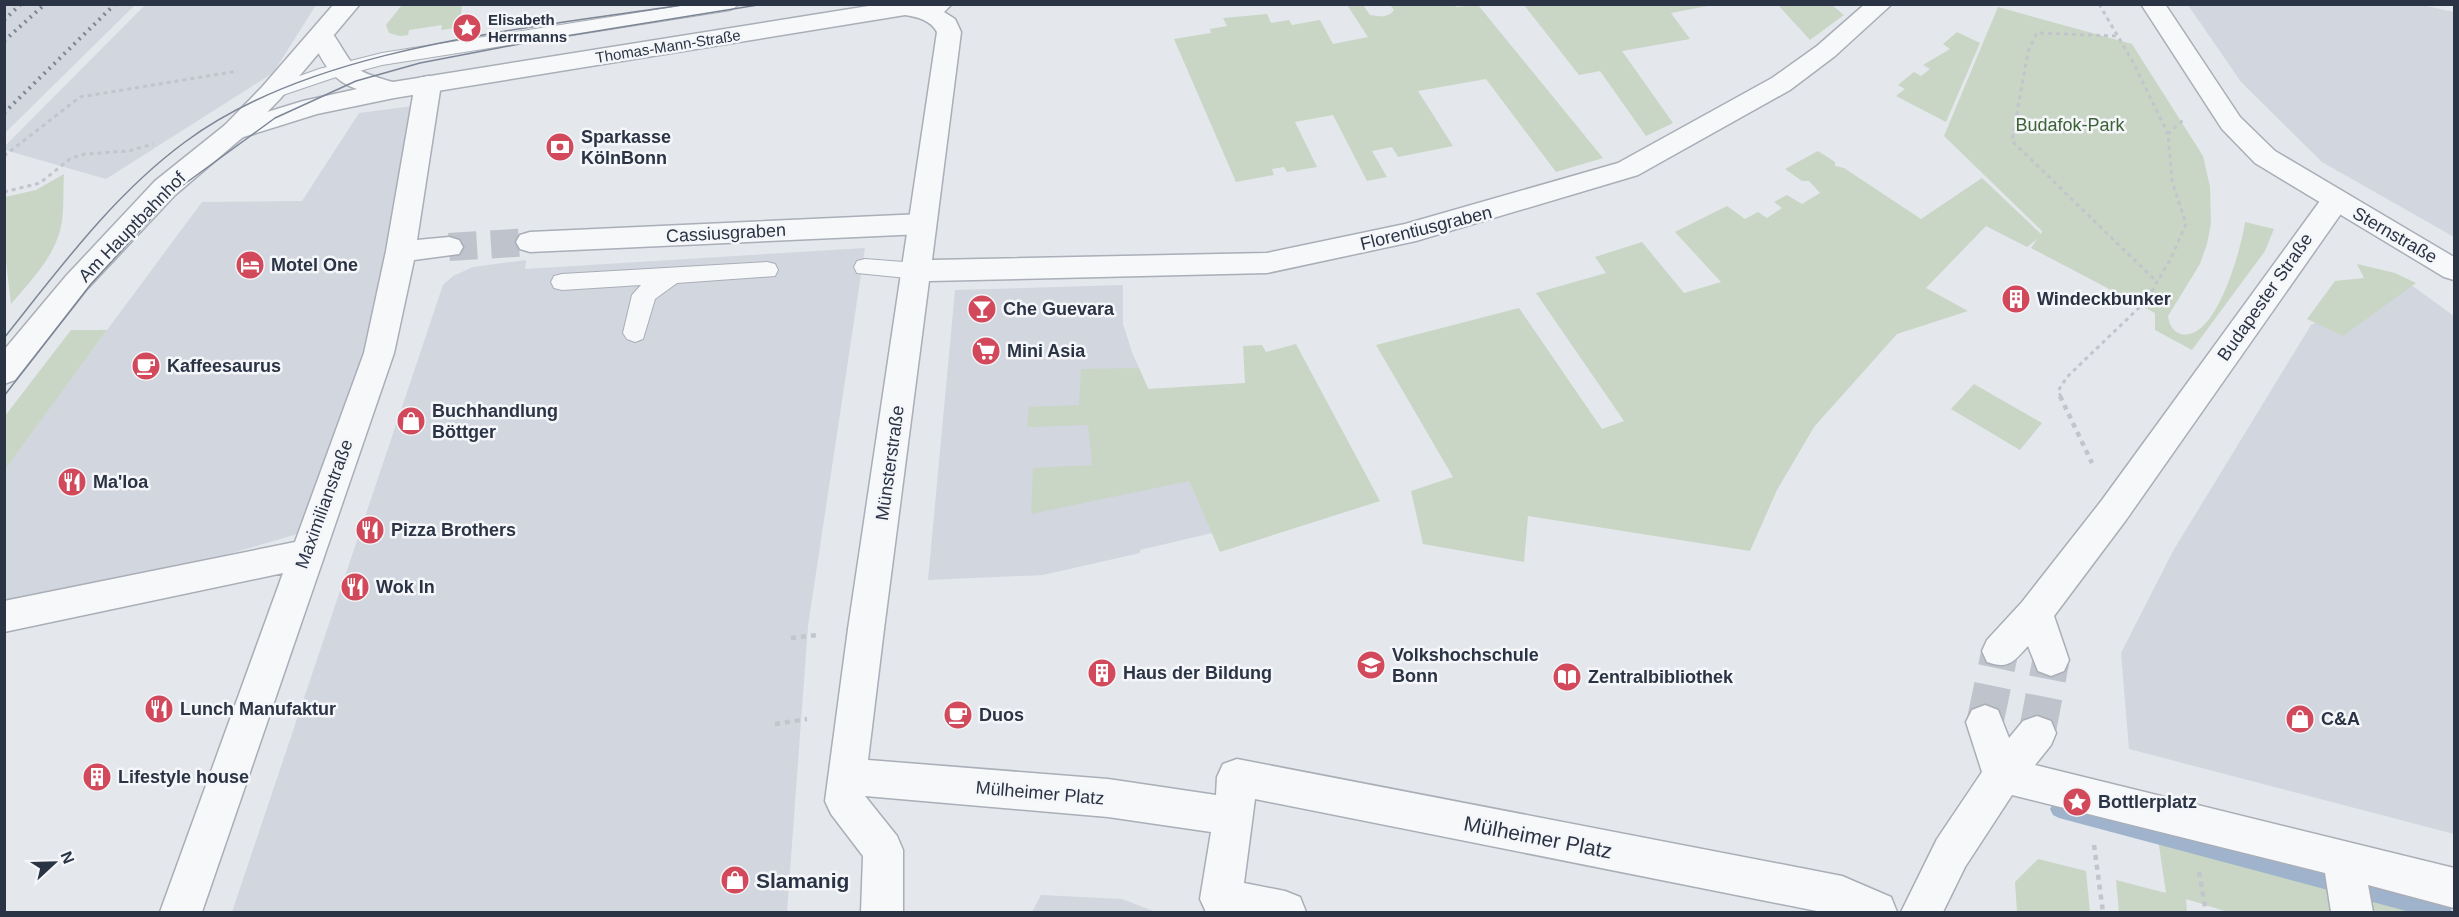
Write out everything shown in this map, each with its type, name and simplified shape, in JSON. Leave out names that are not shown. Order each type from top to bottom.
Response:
[{"type":"street","name":"Am Hauptbahnhof","points":[[4,372],[76,283],[165,188],[234,131],[272,93],[348,4]]},
{"type":"street","name":"Florentiusgraben","points":[[917,271],[1267,263],[1329,252],[1458,221],[1628,169],[1668,149],[1781,84],[1826,51],[1880,4]]},
{"type":"street","points":[[2153,4],[2231,123],[2265,157],[2335,201]]},
{"type":"street","name":"Thomas-Mann-Straße","points":[[234,131],[312,108],[428,84],[905,8],[934,8]]},
{"type":"street","name":"Münsterstraße","points":[[882,912],[883,850],[845,801],[846,776],[949,32],[934,8]]},
{"type":"street","points":[[322,36],[345,73]]},
{"type":"street","name":"Thomas-Mann-Straße","points":[[345,73],[394,90]]},
{"type":"street","name":"Maximilianstraße","points":[[181,912],[379,353],[401,251],[428,84]]},
{"type":"street","name":"Sternstraße","points":[[2335,201],[2454,270]]},
{"type":"street","name":"Budapester Straße","points":[[2000,651],[2035,613],[2114,510],[2335,201]]},
{"type":"street","name":"Cassiusgraben","points":[[530,242],[922,224]]},
{"type":"street","points":[[401,251],[449,247]]},
{"type":"street","points":[[4,616],[306,554]]},
{"type":"street","points":[[2035,613],[2051,660]]},
{"type":"street","points":[[1985,722],[2003,775]]},
{"type":"street","points":[[1922,912],[1951,853],[2003,775],[2037,733]]},
{"type":"street","points":[[2003,775],[2343,858],[2454,888]]},
{"type":"street","name":"Mülheimer Platz","points":[[846,776],[1108,798],[1234,817]]},
{"type":"street","name":"Mülheimer Platz","points":[[1285,912],[1221,899],[1234,817],[1237,777],[1842,896],[1876,912]]},
{"type":"street","points":[[2343,858],[2352,912]]},
{"type":"lane","name":"Thomas-Mann-Straße","points":[[272,93],[420,54],[731,4]]},
{"type":"lane","name":"Thomas-Mann-Straße","points":[[234,131],[345,73]]},
{"type":"lane","points":[[865,267],[917,271]]},
{"type":"lane","points":[[562,282],[766,270]]},
{"type":"lane","points":[[635,333],[644,295],[671,276]]},
{"type":"path","points":[[2098,4],[2134,64],[2168,134],[2172,181],[2186,224],[2170,260],[2146,301],[2067,378],[2058,391],[2114,510]]},
{"type":"path","points":[[2116,36],[2037,33],[2028,52],[2012,141],[2113,242],[2157,282]]},
{"type":"path","points":[[4,156],[80,97],[243,70]]},
{"type":"path","points":[[2168,134],[2212,94]]},
{"type":"path","points":[[4,192],[39,183],[65,161]]},
{"type":"path","points":[[2088,795],[2103,912]]},
{"type":"shaded area","points":[[5,4],[135,5],[5,133]]},
{"type":"shaded area","points":[[145,5],[316,5],[273,73],[106,179],[5,150],[5,146]]},
{"type":"shaded area","points":[[2188,5],[2422,5],[2454,12],[2454,237],[2322,162],[2241,82]]},
{"type":"shaded area","points":[[413,106],[408,254],[297,534],[5,620],[4,469],[202,202],[302,201],[359,113]]},
{"type":"shaded area","points":[[865,248],[808,626],[787,912],[232,912],[443,285],[453,276],[473,267],[526,260],[525,269]]},
{"type":"shaded area","points":[[2403,279],[2454,316],[2454,834],[2129,749],[2121,653],[2173,551],[2311,325]]},
{"type":"shaded area","points":[[1123,285],[1123,324],[1132,352],[1212,533],[1140,550],[1140,553],[1043,575],[928,580],[955,290]]},
{"type":"shaded area","points":[[1041,895],[1122,899],[1156,912],[1032,912]]},
{"type":"green space","points":[[1454,4],[1456,7],[1478,5],[1603,158],[1556,172],[1486,79],[1418,91],[1453,146],[1398,157],[1392,147],[1372,151],[1387,177],[1367,181],[1333,115],[1295,122],[1317,167],[1287,172],[1284,167],[1272,169],[1274,175],[1236,182],[1174,39],[1211,33],[1210,29],[1227,26],[1223,18],[1267,14],[1271,23],[1289,20],[1292,25],[1320,20],[1333,44],[1368,37],[1347,5],[1363,5],[1370,15],[1383,16],[1389,15],[1394,10],[1391,6]]},
{"type":"green space","points":[[402,5],[462,5],[460,22],[454,28],[441,30],[442,25],[409,30],[408,35],[400,36],[389,33],[386,25]]},
{"type":"green space","points":[[1524,5],[1713,5],[1671,13],[1690,39],[1622,51],[1673,123],[1646,136],[1600,71],[1579,75]]},
{"type":"green space","points":[[1778,5],[1832,5],[1844,15],[1810,40]]},
{"type":"green space","name":"Budafok-Park","points":[[1998,7],[2132,44],[2203,156],[2210,187],[2211,224],[2200,264],[2168,316],[2174,330],[2181,334],[2194,333],[2205,324],[2216,309],[2233,270],[2245,222],[2274,229],[2265,251],[2192,350],[2155,330],[2155,313],[2031,248],[2037,239],[2027,247],[1986,226],[1926,288],[1968,311],[1897,334],[1814,427],[1777,490],[1750,551],[1528,516],[1524,562],[1423,544],[1411,491],[1453,477],[1376,345],[1519,308],[1602,429],[1624,421],[1536,293],[1606,273],[1595,257],[1642,242],[1684,293],[1721,282],[1675,232],[1727,206],[1745,219],[1758,212],[1767,218],[1782,208],[1774,202],[1787,195],[1802,204],[1820,193],[1809,181],[1802,181],[1785,169],[1818,151],[1835,162],[1835,166],[1844,168],[1921,219],[1982,178],[2041,234],[2042,231],[1944,136]]},
{"type":"green space","points":[[1957,32],[1980,43],[1946,122],[1896,96],[1905,89],[1898,85],[1914,72],[1921,76],[1930,69],[1923,65],[1950,49],[1943,44]]},
{"type":"green space","points":[[64,174],[62,221],[55,245],[35,276],[11,304],[5,253],[5,197],[36,190]]},
{"type":"green space","points":[[2357,264],[2395,273],[2416,283],[2343,336],[2307,319],[2335,281],[2364,278]]},
{"type":"green space","points":[[71,330],[107,330],[5,469],[5,416]]},
{"type":"green space","points":[[1296,344],[1380,501],[1220,552],[1189,481],[1031,514],[1033,468],[1092,465],[1088,425],[1027,427],[1029,407],[1079,405],[1081,369],[1139,368],[1148,389],[1245,383],[1243,346],[1262,345],[1266,352]]},
{"type":"green space","points":[[1974,384],[2042,423],[2020,450],[1951,409]]},
{"type":"green space","points":[[2158,839],[2421,912],[2228,912],[2186,899],[2187,912],[2119,912],[2116,880],[2166,893]]},
{"type":"green space","points":[[2038,859],[2086,871],[2090,912],[2017,912],[2015,882]]},
{"type":"waterway","points":[[2059,809],[2443,912]]},
{"type":"tunnel","points":[[449,247],[530,242]]},
{"type":"tunnel","points":[[1985,722],[2000,651]]},
{"type":"tunnel","points":[[2037,733],[2051,660]]},
{"type":"tram line","points":[[4,338],[88,234],[134,185],[185,142],[237,109],[296,83],[360,62],[426,46],[561,22],[688,4]]},
{"type":"tram line","points":[[4,396],[91,284],[179,188],[275,118],[356,81],[420,63],[535,41],[764,4]]},
{"type":"railway","points":[[4,20],[21,4]]},
{"type":"railway","points":[[4,41],[45,4]]},
{"type":"railway","points":[[4,113],[115,4]]},
{"type":"place","name":"Elisabeth Herrmanns","points":[[467,28]]},
{"type":"place","name":"Sparkasse KölnBonn","points":[[560,147]]},
{"type":"place","name":"Motel One","points":[[250,265]]},
{"type":"place","name":"Windeckbunker","points":[[2016,299]]},
{"type":"place","name":"Che Guevara","points":[[982,309]]},
{"type":"place","name":"Mini Asia","points":[[986,351]]},
{"type":"place","name":"Kaffeesaurus","points":[[146,366]]},
{"type":"place","name":"Buchhandlung Böttger","points":[[411,421]]},
{"type":"place","name":"Ma'loa","points":[[72,482]]},
{"type":"place","name":"Pizza Brothers","points":[[370,530]]},
{"type":"place","name":"Wok In","points":[[355,587]]},
{"type":"place","name":"Volkshochschule Bonn","points":[[1371,665]]},
{"type":"place","name":"Haus der Bildung","points":[[1102,673]]},
{"type":"place","name":"Zentralbibliothek","points":[[1567,677]]},
{"type":"place","name":"Lunch Manufaktur","points":[[159,709]]},
{"type":"place","name":"Duos","points":[[958,715]]},
{"type":"place","name":"C&A","points":[[2300,719]]},
{"type":"place","name":"Lifestyle house","points":[[97,777]]},
{"type":"place","name":"Bottlerplatz","points":[[2077,802]]},
{"type":"place","name":"Slamanig","points":[[735,880]]}]
